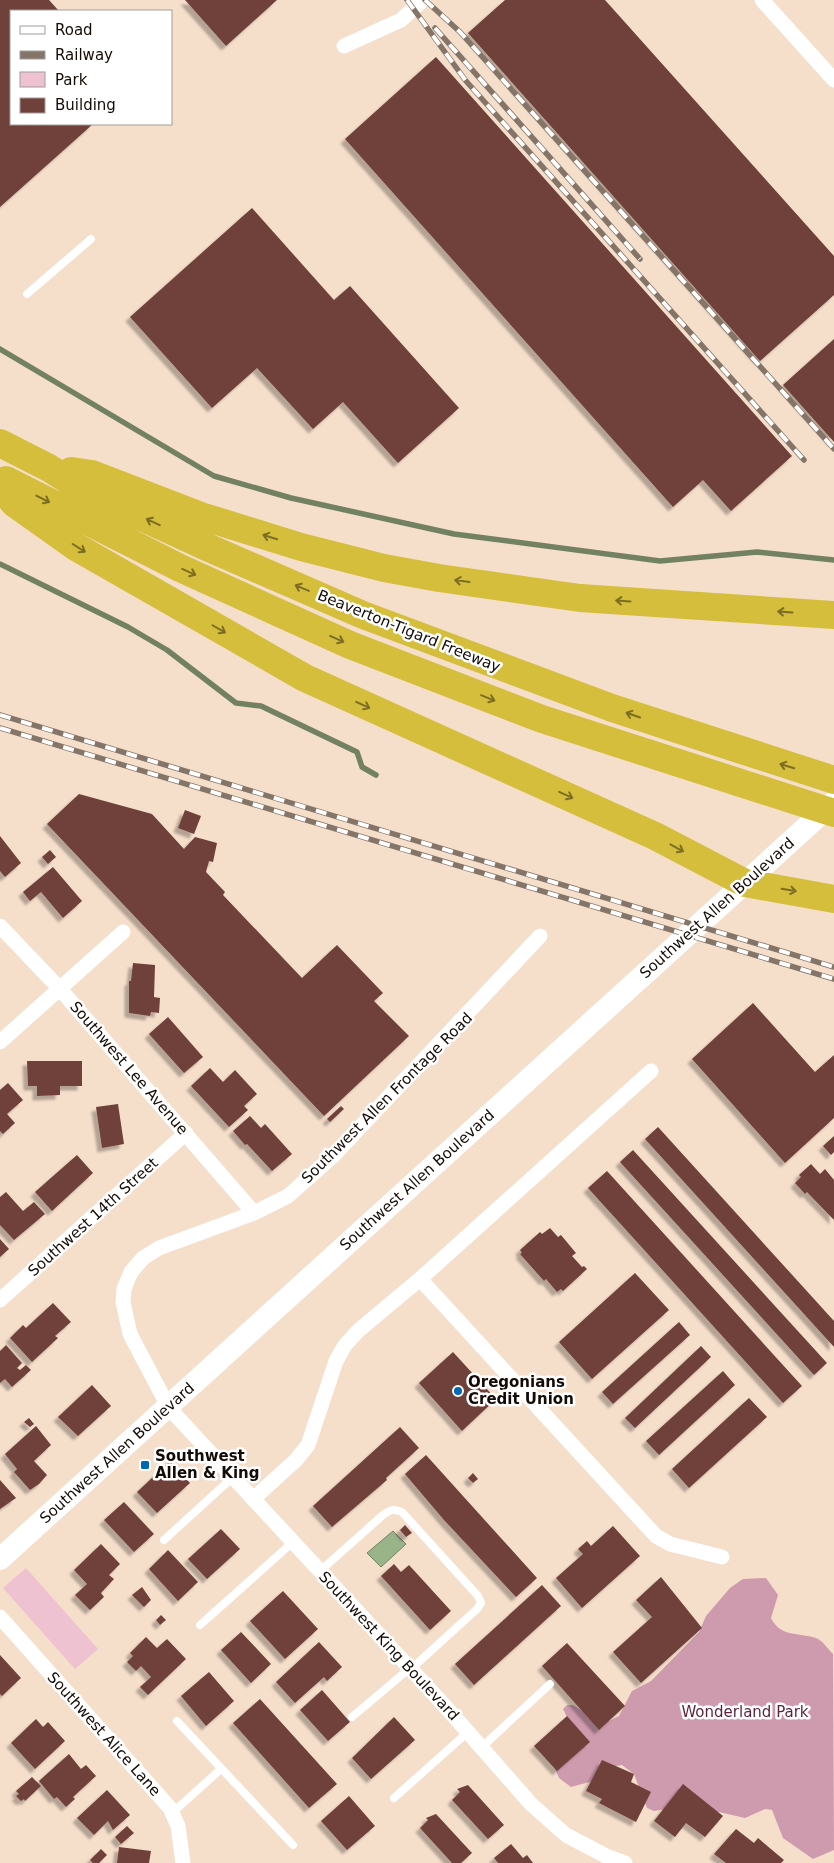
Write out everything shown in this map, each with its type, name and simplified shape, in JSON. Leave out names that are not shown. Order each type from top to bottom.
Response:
[{"type":"highway","name":"Beaverton-Tigard Freeway","points":[[0,443],[49,468],[87,492],[363,615],[612,708],[834,780]]},
{"type":"highway","points":[[49,468],[92,474],[201,516],[301,547],[384,568],[439,578],[580,598],[834,615]]},
{"type":"highway","points":[[0,477],[180,568],[350,645],[542,719],[834,813]]},
{"type":"highway","points":[[0,485],[14,503],[76,547],[297,673],[366,707],[655,836],[745,883],[834,898]]},
{"type":"main road","name":"Southwest Allen Boulevard","points":[[0,1559],[169,1408],[834,802]]},
{"type":"street","points":[[344,46],[401,20],[423,0]]},
{"type":"street","points":[[762,0],[834,80]]},
{"type":"street","name":"Southwest Lee Avenue","points":[[0,926],[60,989],[254,1213]]},
{"type":"street","points":[[0,1042],[123,932]]},
{"type":"street","name":"Southwest Allen Frontage Road","points":[[169,1408],[130,1334],[125,1318],[124,1290],[131,1272],[143,1258],[159,1248],[254,1213],[288,1196],[332,1157],[540,936]]},
{"type":"street","points":[[253,1499],[296,1460],[308,1445],[330,1378],[346,1345],[359,1330],[420,1279],[651,1072]]},
{"type":"street","name":"Southwest 14th Street","points":[[0,1300],[186,1133]]},
{"type":"street","points":[[420,1279],[656,1536],[670,1544],[722,1557]]},
{"type":"street","name":"Southwest King Boulevard","points":[[169,1408],[410,1668],[531,1804],[566,1835],[604,1860],[625,1863]]},
{"type":"street","name":"Southwest Alice Lane","points":[[0,1616],[172,1813],[178,1826],[184,1863]]},
{"type":"lane","points":[[27,294],[91,239]]},
{"type":"lane","points":[[164,1540],[233,1477]]},
{"type":"lane","points":[[320,1571],[383,1514],[397,1509],[402,1512],[478,1596],[481,1603],[478,1609],[352,1717]]},
{"type":"lane","points":[[200,1625],[293,1542]]},
{"type":"lane","points":[[482,1747],[550,1684]]},
{"type":"lane","points":[[177,1721],[293,1845]]},
{"type":"lane","points":[[394,1798],[468,1732]]},
{"type":"lane","points":[[172,1813],[221,1769]]},
{"type":"green space","points":[[26,1568],[98,1649],[75,1669],[3,1588]]},
{"type":"green space","name":"Wonderland Park","points":[[766,1578],[778,1595],[771,1618],[775,1624],[785,1632],[818,1639],[833,1654],[834,1850],[813,1859],[783,1838],[772,1810],[765,1809],[745,1818],[719,1812],[693,1816],[665,1809],[654,1811],[647,1808],[634,1774],[622,1765],[604,1768],[593,1781],[571,1787],[559,1778],[553,1764],[577,1737],[563,1709],[567,1705],[573,1705],[597,1720],[609,1721],[619,1716],[632,1691],[651,1681],[699,1632],[706,1616],[730,1588],[743,1579]]},
{"type":"shaded area","points":[[393,1531],[406,1544],[381,1567],[367,1553]]},
{"type":"building","points":[[0,0],[49,0],[58,10],[10,10],[10,125],[92,125],[0,207]]},
{"type":"building","points":[[185,0],[277,0],[226,46]]},
{"type":"building","points":[[505,0],[605,0],[834,256],[834,295],[760,361],[468,33]]},
{"type":"building","points":[[436,57],[792,456],[731,511],[703,480],[673,507],[345,139]]},
{"type":"building","points":[[252,208],[334,300],[350,286],[459,408],[398,463],[343,402],[313,429],[257,368],[212,408],[130,317]]},
{"type":"building","points":[[834,339],[834,442],[783,385]]},
{"type":"building","points":[[79,794],[152,814],[184,849],[195,837],[217,843],[213,862],[209,861],[206,872],[225,892],[223,895],[302,978],[337,945],[383,993],[374,1001],[409,1036],[324,1116],[47,824]]},
{"type":"building","points":[[185,810],[201,816],[194,834],[178,828]]},
{"type":"building","points":[[0,836],[21,863],[5,877],[0,871]]},
{"type":"building","points":[[50,850],[56,857],[48,864],[42,857]]},
{"type":"building","points":[[53,867],[82,901],[63,918],[41,892],[30,901],[23,892]]},
{"type":"building","points":[[133,963],[155,965],[154,997],[160,998],[159,1013],[151,1012],[150,1016],[129,1013],[129,981],[131,981]]},
{"type":"building","points":[[753,1003],[815,1072],[834,1055],[834,1118],[785,1163],[692,1059]]},
{"type":"building","points":[[168,1017],[203,1057],[184,1073],[149,1034]]},
{"type":"building","points":[[27,1061],[82,1061],[82,1086],[60,1086],[60,1095],[37,1096],[37,1086],[28,1086]]},
{"type":"building","points":[[210,1068],[223,1082],[235,1070],[257,1094],[244,1106],[248,1110],[229,1127],[191,1086]]},
{"type":"building","points":[[8,1083],[23,1100],[7,1114],[15,1123],[3,1134],[0,1131],[0,1090]]},
{"type":"building","points":[[118,1104],[124,1144],[102,1148],[96,1107]]},
{"type":"building","points":[[341,1106],[344,1109],[330,1122],[327,1119]]},
{"type":"building","points":[[250,1116],[261,1128],[265,1124],[292,1154],[272,1171],[233,1131]]},
{"type":"building","points":[[658,1127],[834,1321],[834,1347],[645,1139]]},
{"type":"building","points":[[834,1136],[834,1152],[831,1155],[823,1146]]},
{"type":"building","points":[[633,1150],[827,1363],[814,1375],[620,1162]]},
{"type":"building","points":[[77,1155],[93,1173],[52,1211],[35,1192]]},
{"type":"building","points":[[811,1164],[820,1174],[825,1169],[834,1180],[834,1220],[807,1192],[805,1194],[795,1183],[801,1177],[799,1175]]},
{"type":"building","points":[[607,1171],[802,1386],[783,1403],[588,1188]]},
{"type":"building","points":[[6,1192],[23,1211],[34,1202],[45,1214],[14,1240],[0,1225],[0,1197]]},
{"type":"building","points":[[550,1228],[558,1237],[561,1235],[576,1253],[572,1256],[582,1267],[584,1266],[587,1269],[563,1291],[561,1289],[557,1292],[546,1279],[544,1281],[520,1254],[522,1253],[520,1250],[540,1232],[542,1234]]},
{"type":"building","points":[[0,1239],[9,1249],[0,1257]]},
{"type":"building","points":[[635,1273],[669,1310],[592,1379],[559,1342]]},
{"type":"building","points":[[53,1303],[71,1322],[55,1336],[58,1338],[32,1362],[10,1338],[23,1325],[26,1328]]},
{"type":"building","points":[[679,1322],[690,1335],[613,1404],[602,1392]]},
{"type":"building","points":[[6,1345],[22,1363],[17,1368],[20,1370],[26,1365],[31,1370],[12,1387],[5,1379],[0,1383],[0,1351]]},
{"type":"building","points":[[701,1346],[711,1357],[635,1428],[625,1418]]},
{"type":"building","points":[[453,1352],[496,1399],[462,1431],[419,1383]]},
{"type":"building","points":[[723,1371],[735,1385],[659,1455],[646,1441]]},
{"type":"building","points":[[92,1385],[111,1406],[78,1436],[58,1417]]},
{"type":"building","points":[[749,1398],[767,1417],[689,1488],[672,1469]]},
{"type":"building","points":[[29,1418],[34,1424],[30,1427],[24,1422]]},
{"type":"building","points":[[36,1426],[51,1445],[34,1461],[47,1475],[30,1490],[14,1472],[17,1469],[5,1454]]},
{"type":"building","points":[[400,1427],[419,1448],[386,1478],[387,1480],[332,1527],[313,1506]]},
{"type":"building","points":[[426,1455],[537,1578],[516,1597],[444,1520],[405,1474]]},
{"type":"building","points":[[170,1461],[190,1483],[157,1513],[137,1492]]},
{"type":"building","points":[[473,1473],[478,1479],[473,1483],[468,1478]]},
{"type":"building","points":[[0,1480],[16,1498],[0,1509]]},
{"type":"building","points":[[124,1502],[154,1534],[134,1552],[104,1520]]},
{"type":"building","points":[[405,1525],[412,1533],[406,1537],[400,1530]]},
{"type":"building","points":[[613,1526],[640,1556],[582,1608],[556,1578],[583,1554],[578,1549],[587,1541],[591,1546]]},
{"type":"building","points":[[221,1529],[240,1549],[207,1579],[188,1559]]},
{"type":"building","points":[[101,1544],[120,1564],[109,1575],[114,1579],[101,1593],[104,1597],[90,1610],[75,1595],[87,1584],[74,1570]]},
{"type":"building","points":[[168,1550],[198,1582],[178,1601],[149,1569]]},
{"type":"building","points":[[394,1564],[401,1572],[409,1565],[451,1611],[430,1630],[381,1576]]},
{"type":"building","points":[[661,1577],[702,1628],[641,1683],[613,1652],[652,1617],[636,1600]]},
{"type":"building","points":[[542,1585],[561,1606],[474,1685],[455,1664]]},
{"type":"building","points":[[142,1587],[151,1600],[144,1607],[132,1595]]},
{"type":"building","points":[[283,1591],[318,1629],[285,1659],[250,1621]]},
{"type":"building","points":[[161,1615],[166,1620],[160,1625],[156,1620]]},
{"type":"building","points":[[241,1632],[271,1664],[251,1683],[221,1650]]},
{"type":"building","points":[[146,1637],[157,1648],[167,1639],[186,1659],[148,1695],[140,1687],[151,1677],[141,1666],[136,1671],[127,1662],[133,1656],[130,1653]]},
{"type":"building","points":[[319,1642],[342,1667],[327,1681],[324,1677],[295,1703],[276,1682]]},
{"type":"building","points":[[567,1643],[625,1706],[599,1730],[542,1666]]},
{"type":"building","points":[[0,1655],[21,1678],[2,1696],[0,1694]]},
{"type":"building","points":[[209,1672],[234,1701],[206,1726],[181,1696]]},
{"type":"building","points":[[322,1690],[350,1722],[328,1741],[300,1710]]},
{"type":"building","points":[[260,1699],[337,1784],[309,1808],[233,1723]]},
{"type":"building","points":[[567,1716],[590,1742],[557,1771],[534,1746]]},
{"type":"building","points":[[394,1717],[415,1740],[371,1779],[352,1758]]},
{"type":"building","points":[[36,1719],[43,1727],[48,1722],[65,1741],[35,1769],[11,1743]]},
{"type":"building","points":[[69,1754],[81,1769],[86,1765],[96,1776],[73,1797],[75,1799],[66,1807],[57,1797],[54,1799],[39,1781]]},
{"type":"building","points":[[602,1760],[634,1774],[631,1782],[651,1792],[636,1822],[599,1803],[602,1799],[586,1791]]},
{"type":"building","points":[[32,1777],[41,1786],[25,1801],[24,1799],[21,1801],[16,1796],[19,1794],[16,1791]]},
{"type":"building","points":[[683,1784],[723,1816],[705,1837],[686,1823],[675,1837],[654,1821]]},
{"type":"building","points":[[468,1785],[504,1825],[488,1839],[452,1800],[460,1792],[457,1789]]},
{"type":"building","points":[[107,1790],[130,1815],[113,1830],[108,1821],[94,1835],[77,1818]]},
{"type":"building","points":[[349,1796],[375,1826],[347,1850],[321,1821]]},
{"type":"building","points":[[436,1814],[472,1853],[461,1863],[452,1863],[420,1828],[428,1820],[426,1818]]},
{"type":"building","points":[[127,1826],[134,1833],[121,1844],[115,1837]]},
{"type":"building","points":[[736,1829],[754,1843],[758,1838],[784,1860],[781,1863],[726,1863],[714,1854]]},
{"type":"building","points":[[511,1844],[523,1858],[527,1855],[533,1863],[498,1863],[494,1858]]},
{"type":"building","points":[[119,1847],[151,1851],[149,1863],[117,1863]]},
{"type":"building","points":[[101,1849],[107,1855],[99,1863],[93,1863],[90,1860]]},
{"type":"waterway","points":[[0,349],[214,476],[291,498],[454,534],[660,561],[757,552],[834,560]]},
{"type":"waterway","points":[[0,564],[128,627],[167,650],[236,703],[261,706],[357,752],[362,767],[376,775]]},
{"type":"railway","points":[[407,0],[466,81],[804,460]]},
{"type":"railway","points":[[425,0],[460,32],[834,449]]},
{"type":"railway","points":[[435,28],[640,259]]},
{"type":"railway","points":[[0,715],[834,967]]},
{"type":"railway","points":[[0,728],[834,979]]},
{"type":"place","name":"Oregonians Credit Union","points":[[458,1391]]},
{"type":"place","name":"Southwest Allen & King","points":[[145,1465]]}]
